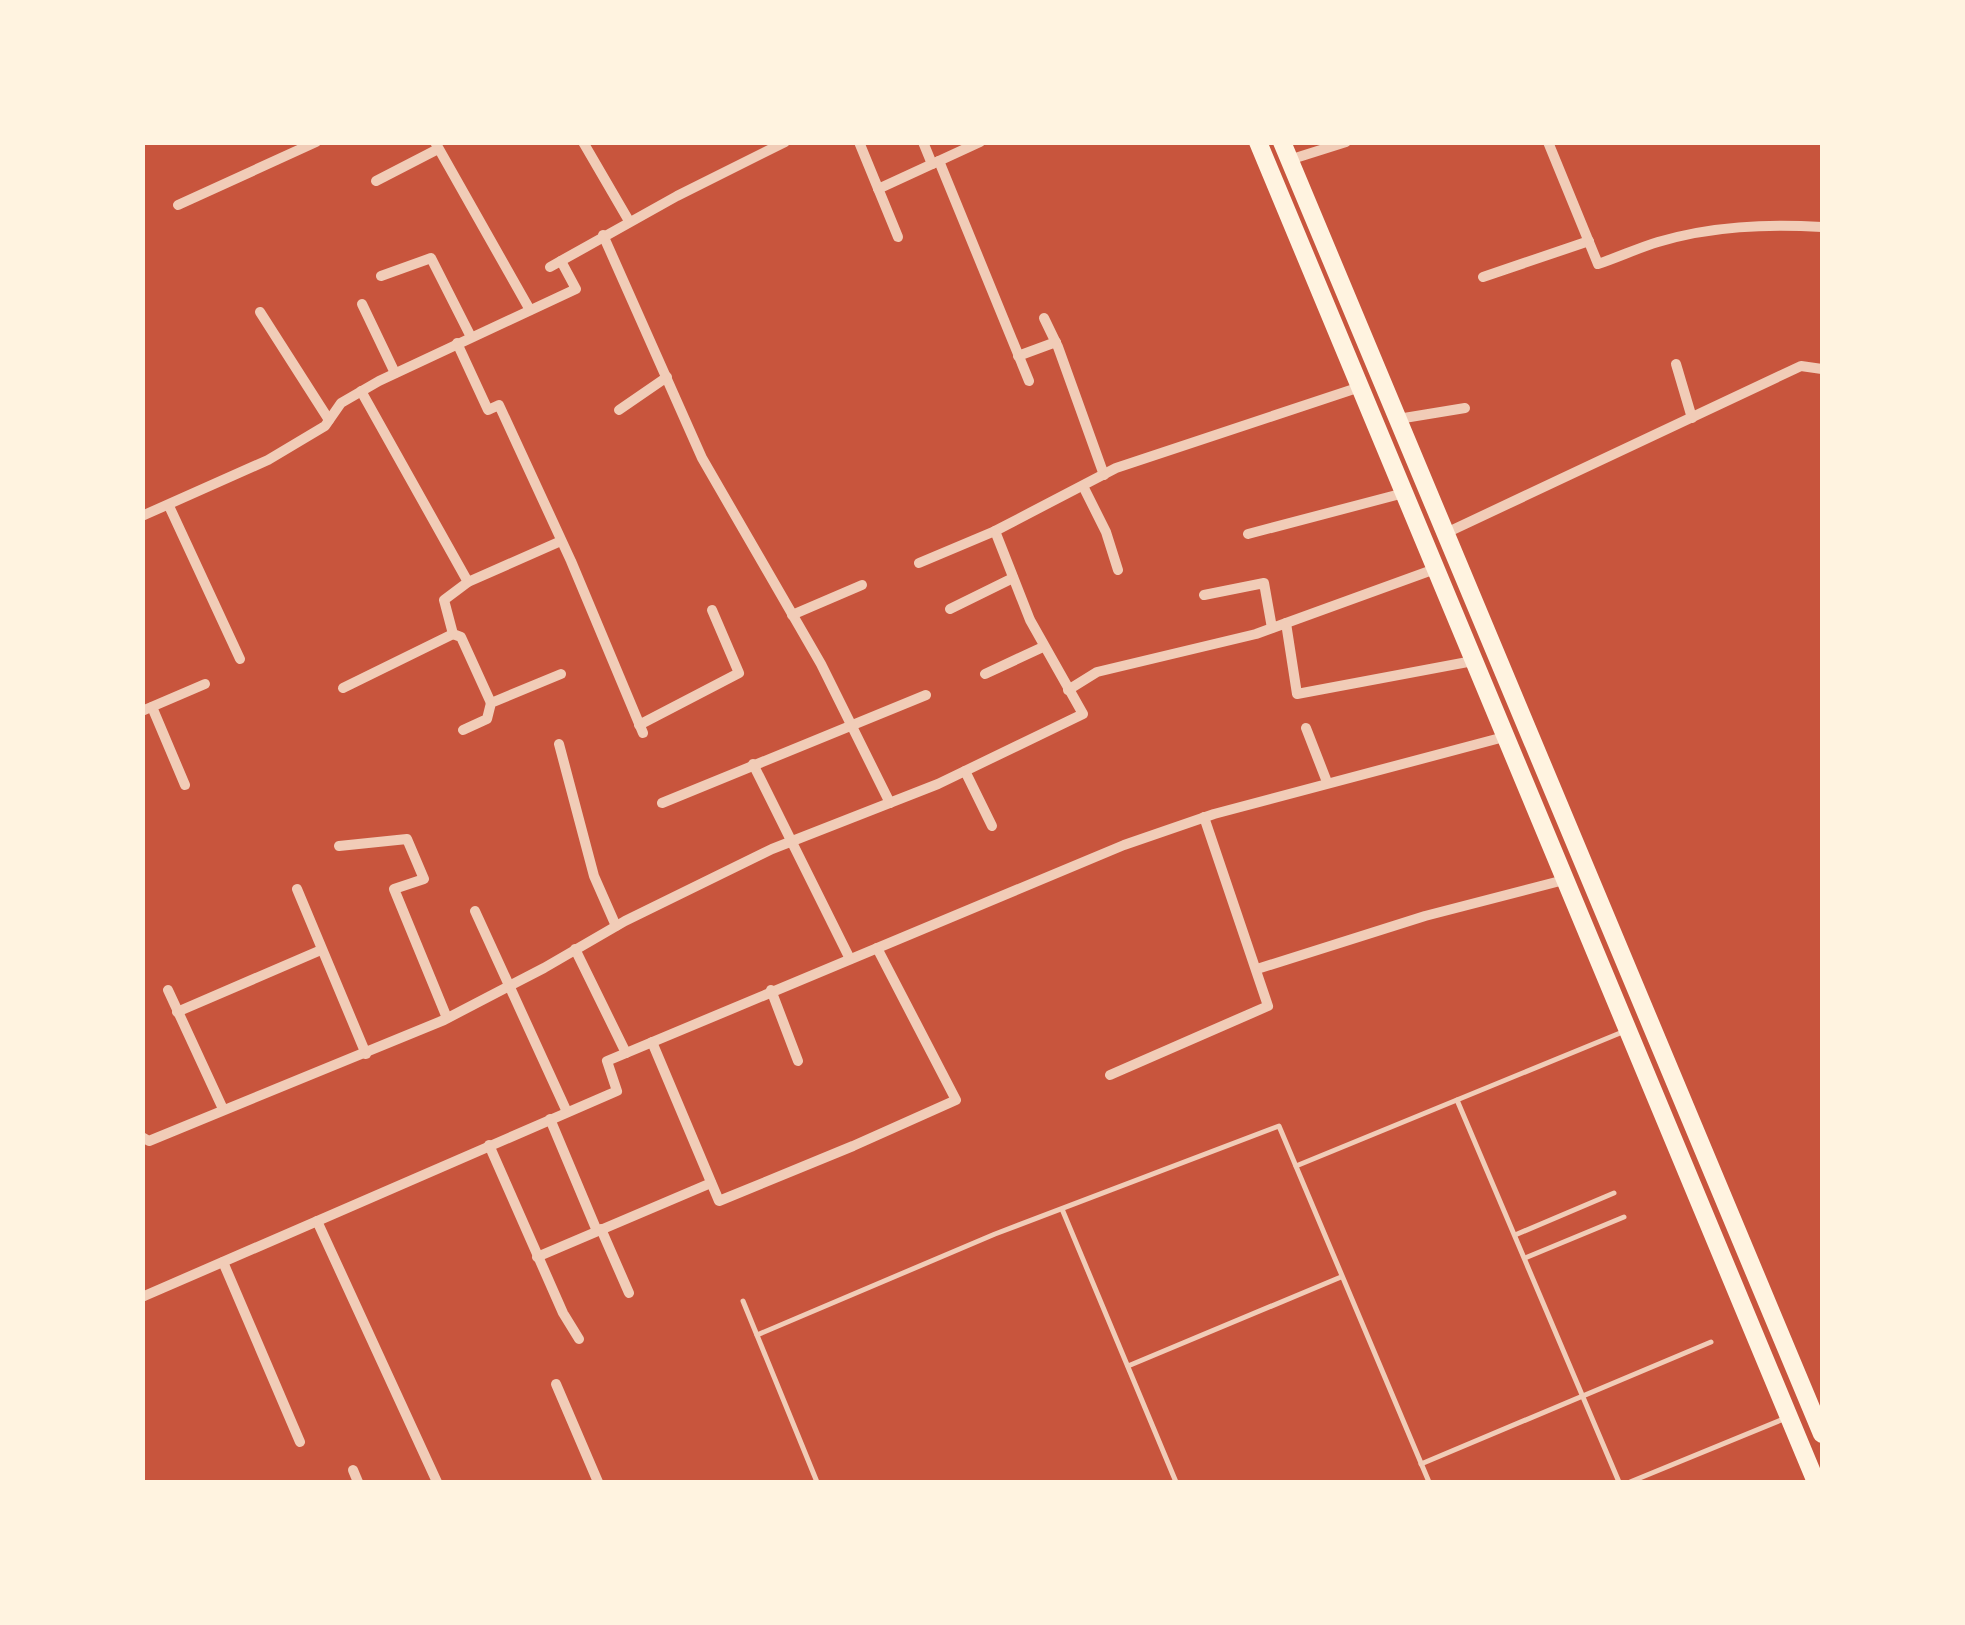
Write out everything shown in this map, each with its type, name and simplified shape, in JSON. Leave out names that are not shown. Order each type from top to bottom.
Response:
[{"type":"main road","points":[[1258,142],[1816,1482]]},
{"type":"main road","points":[[1286,151],[1822,1434]]},
{"type":"street","points":[[178,205],[316,142]]},
{"type":"street","points":[[583,142],[630,222]]},
{"type":"street","points":[[142,516],[268,460],[325,426],[341,403],[576,288],[555,264],[785,142]]},
{"type":"street","points":[[859,142],[898,237]]},
{"type":"street","points":[[923,142],[936,163],[1029,381]]},
{"type":"street","points":[[878,189],[980,142]]},
{"type":"street","points":[[1286,151],[1346,142]]},
{"type":"street","points":[[1548,142],[1598,264],[1656,242],[1706,230],[1769,224],[1822,228]]},
{"type":"street","points":[[376,182],[437,146],[530,310]]},
{"type":"street","points":[[604,235],[702,458],[792,616],[890,803]]},
{"type":"street","points":[[1483,277],[1589,241]]},
{"type":"street","points":[[381,276],[432,258],[471,337]]},
{"type":"street","points":[[362,304],[394,374]]},
{"type":"street","points":[[260,312],[329,420]]},
{"type":"street","points":[[1044,318],[1104,475]]},
{"type":"street","points":[[1018,356],[1056,342]]},
{"type":"street","points":[[457,343],[488,410],[499,405],[641,729],[739,673],[712,610]]},
{"type":"street","points":[[1676,364],[1692,418]]},
{"type":"street","points":[[1446,533],[1802,366],[1822,369]]},
{"type":"street","points":[[619,410],[667,378]]},
{"type":"street","points":[[919,563],[995,531],[1104,475],[1173,447],[1360,386]]},
{"type":"street","points":[[361,392],[468,582]]},
{"type":"street","points":[[1398,419],[1465,408]]},
{"type":"street","points":[[1083,486],[1106,532],[1118,570]]},
{"type":"street","points":[[1248,534],[1404,493]]},
{"type":"street","points":[[168,506],[240,658]]},
{"type":"street","points":[[142,1138],[149,1141],[447,1018],[616,926],[790,842],[965,771],[1083,714],[1043,647],[995,531]]},
{"type":"street","points":[[453,634],[444,600],[468,582],[561,541]]},
{"type":"street","points":[[1068,690],[1097,672],[1272,628],[1435,569]]},
{"type":"street","points":[[950,609],[1014,578]]},
{"type":"street","points":[[1204,596],[1264,583],[1272,628]]},
{"type":"street","points":[[792,616],[862,586]]},
{"type":"street","points":[[1286,623],[1297,694],[1473,661]]},
{"type":"street","points":[[343,688],[453,634],[461,637],[491,704],[488,719],[463,730]]},
{"type":"street","points":[[985,674],[1043,647]]},
{"type":"street","points":[[491,704],[562,674]]},
{"type":"street","points":[[185,785],[147,709],[205,684]]},
{"type":"street","points":[[662,802],[926,694]]},
{"type":"street","points":[[1306,728],[1328,782]]},
{"type":"street","points":[[142,1297],[616,1091],[607,1061],[771,990],[1124,845],[1328,782],[1504,737]]},
{"type":"street","points":[[560,744],[594,876],[616,926]]},
{"type":"street","points":[[753,764],[850,959]]},
{"type":"street","points":[[965,771],[992,826]]},
{"type":"street","points":[[1110,1075],[1268,1006],[1204,818]]},
{"type":"street","points":[[339,846],[406,839],[424,879],[394,889],[447,1018]]},
{"type":"street","points":[[1257,969],[1425,916],[1564,880]]},
{"type":"street","points":[[297,888],[366,1054]]},
{"type":"street","points":[[475,911],[567,1112]]},
{"type":"street","points":[[652,1042],[719,1201],[956,1100],[878,948]]},
{"type":"street","points":[[575,949],[626,1053]]},
{"type":"street","points":[[177,1012],[321,950]]},
{"type":"street","points":[[168,990],[223,1109]]},
{"type":"street","points":[[771,990],[798,1061]]},
{"type":"street","points":[[550,1119],[629,1293]]},
{"type":"street","points":[[488,1146],[562,1313],[579,1339]]},
{"type":"street","points":[[538,1257],[712,1183]]},
{"type":"street","points":[[317,1222],[437,1482]]},
{"type":"street","points":[[223,1262],[300,1442]]},
{"type":"street","points":[[556,1384],[598,1482]]},
{"type":"street","points":[[353,1470],[358,1482]]},
{"type":"lane","points":[[1296,1166],[1628,1030]]},
{"type":"lane","points":[[1456,1100],[1620,1482]]},
{"type":"lane","points":[[757,1335],[1062,1209],[1279,1126],[1429,1482]]},
{"type":"lane","points":[[1514,1235],[1614,1193]]},
{"type":"lane","points":[[1062,1209],[1176,1482]]},
{"type":"lane","points":[[1524,1259],[1624,1217]]},
{"type":"lane","points":[[1128,1366],[1342,1276]]},
{"type":"lane","points":[[743,1301],[817,1482]]},
{"type":"lane","points":[[1421,1464],[1711,1342]]},
{"type":"lane","points":[[1630,1482],[1789,1417]]}]
